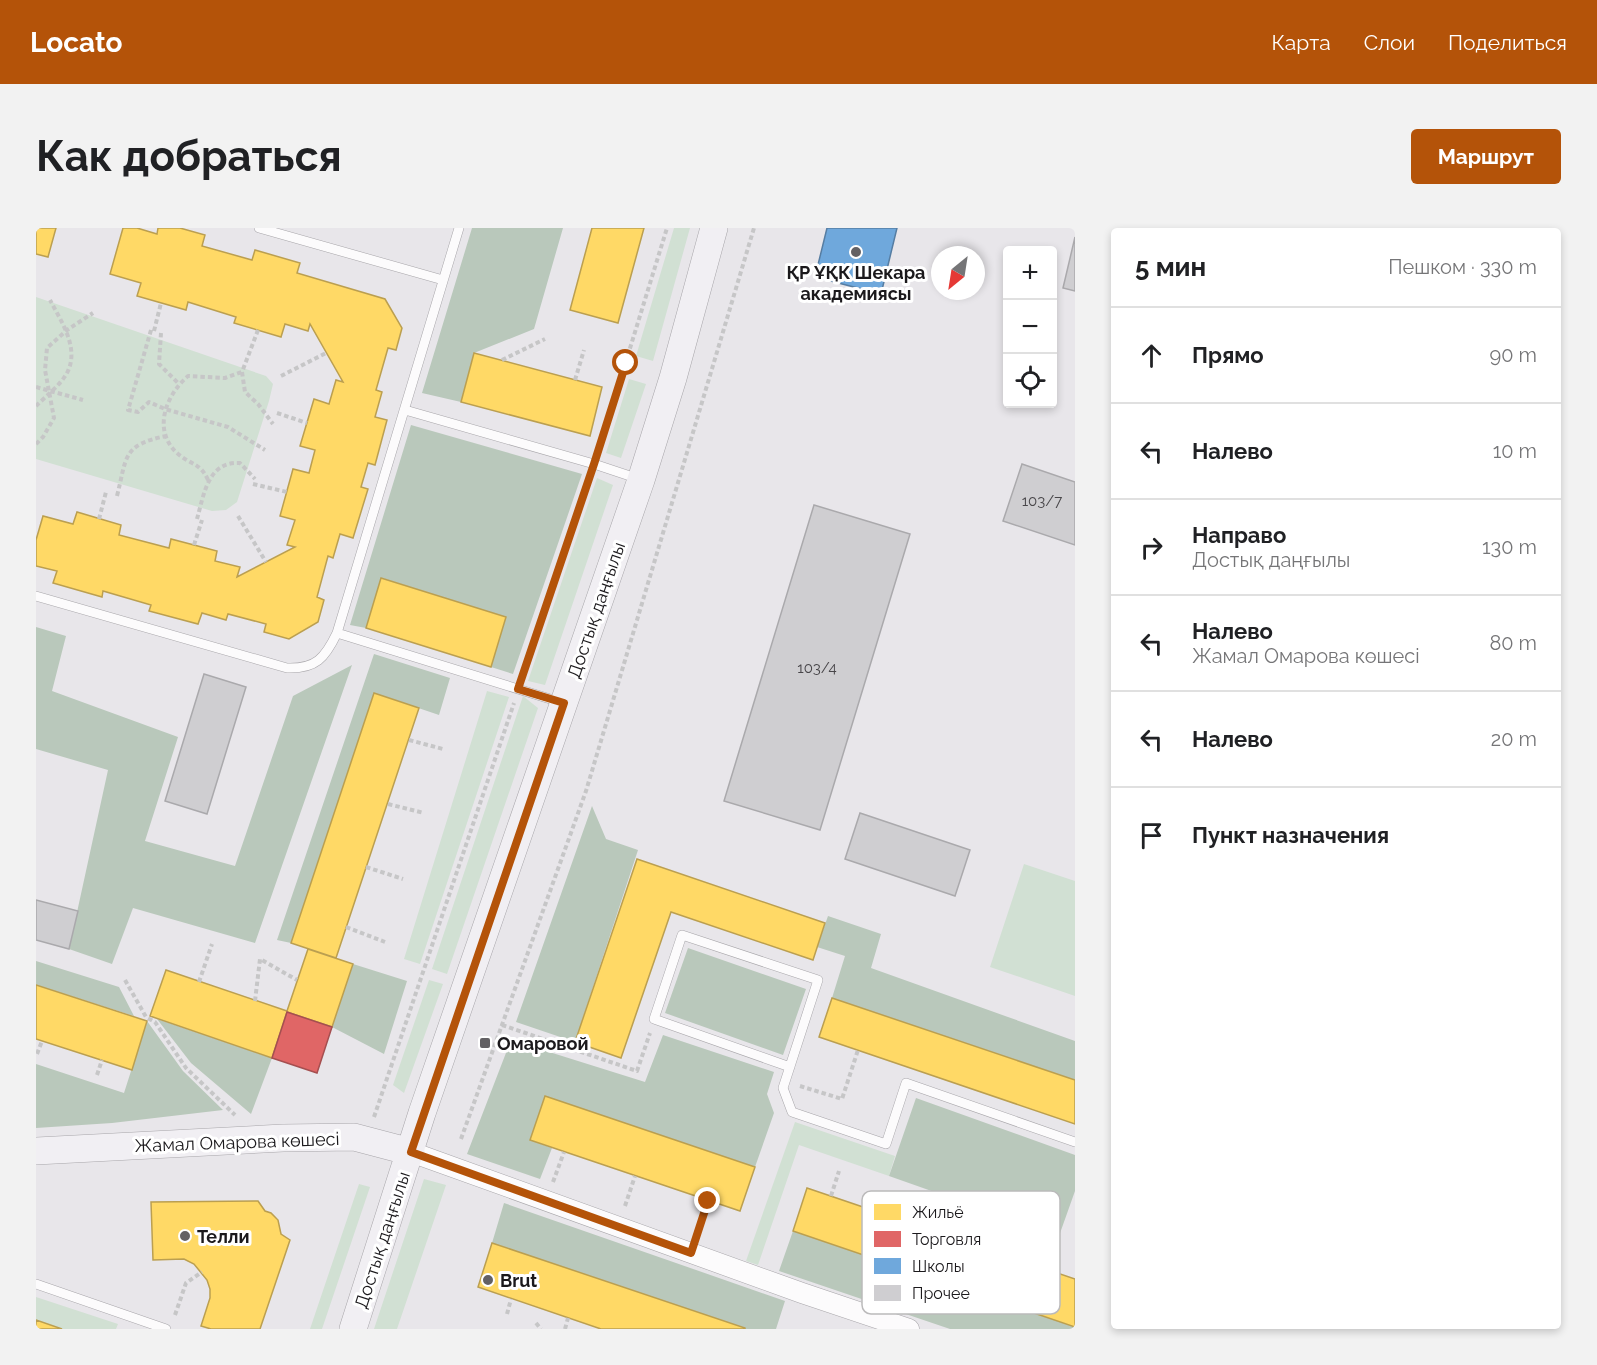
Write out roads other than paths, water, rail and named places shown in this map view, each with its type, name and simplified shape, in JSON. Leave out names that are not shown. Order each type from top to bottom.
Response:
[{"type":"main road","name":"Достық даңғылы","points":[[353,1329],[411,1152],[641,480],[673,378],[714,228]]},
{"type":"main road","name":"Жамал Омарова көшесі","points":[[36,1151],[283,1138],[354,1137],[411,1152]]},
{"type":"street","name":"Жамал Омарова көшесі","points":[[411,1152],[862,1313]]},
{"type":"street","name":"Жамал Омарова көшесі","points":[[866,1314],[909,1329]]},
{"type":"lane","points":[[259,228],[443,280]]},
{"type":"lane","points":[[36,596],[288,668],[304,668],[316,662],[328,650],[337,633],[459,228]]},
{"type":"lane","points":[[405,410],[594,464],[641,480]]},
{"type":"lane","points":[[337,633],[564,703]]},
{"type":"lane","points":[[790,1067],[654,1019],[682,935],[818,980],[786,1081],[783,1088],[792,1112],[886,1144],[906,1083],[1075,1142]]},
{"type":"lane","points":[[36,1284],[166,1329]]},
{"type":"place","name":"ҚР ҰҚК Шекара академиясы","points":[[856,252]]},
{"type":"place","name":"Омаровой","points":[[485,1043]]},
{"type":"place","name":"Телли","points":[[185,1236]]},
{"type":"place","name":"Brut","points":[[488,1280]]}]
